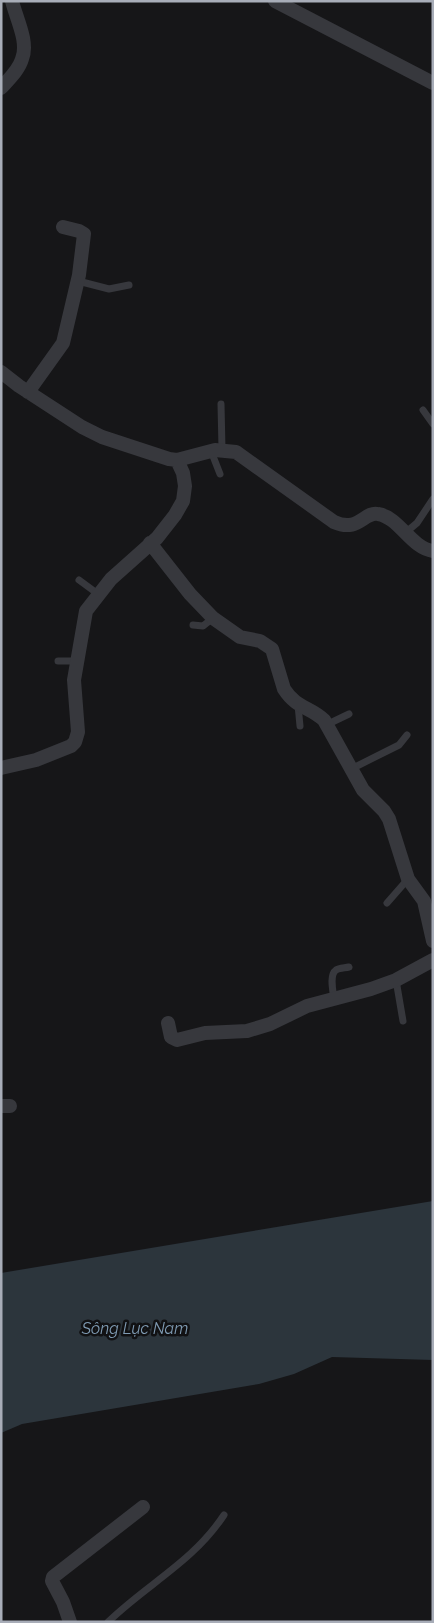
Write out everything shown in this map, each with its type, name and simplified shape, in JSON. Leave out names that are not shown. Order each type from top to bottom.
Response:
[{"type":"street","points":[[1,88],[18,67],[24,51],[23,40],[12,1]]},
{"type":"street","points":[[275,1],[433,83]]},
{"type":"street","points":[[28,392],[63,343],[78,281],[84,234],[62,227]]},
{"type":"street","points":[[1,372],[82,427],[102,437],[177,460],[216,450],[236,452],[301,500],[344,526],[357,523],[374,514],[379,514],[393,522],[423,549],[433,551]]},
{"type":"street","points":[[1,768],[36,760],[71,746],[75,742],[78,732],[73,686],[86,610],[122,568],[164,530],[175,515],[186,486],[177,460]]},
{"type":"street","points":[[150,543],[190,594],[213,618],[240,637],[260,641],[272,649],[284,689],[292,701],[324,720],[363,790],[384,811],[389,819],[408,879],[424,902],[433,941]]},
{"type":"street","points":[[168,1023],[171,1037],[177,1040],[205,1033],[247,1030],[270,1024],[307,1006],[371,989],[396,980],[433,960]]},
{"type":"street","points":[[70,1622],[64,1602],[52,1581],[52,1577],[143,1507]]},
{"type":"lane","points":[[78,281],[109,289],[129,285]]},
{"type":"lane","points":[[220,474],[216,450],[222,404]]},
{"type":"lane","points":[[423,410],[433,424]]},
{"type":"lane","points":[[405,533],[417,523],[433,499]]},
{"type":"lane","points":[[79,580],[98,594]]},
{"type":"lane","points":[[193,625],[203,626],[213,618]]},
{"type":"lane","points":[[58,661],[78,660]]},
{"type":"lane","points":[[298,704],[300,726]]},
{"type":"lane","points":[[326,725],[349,714]]},
{"type":"lane","points":[[351,769],[400,745],[407,735]]},
{"type":"lane","points":[[387,903],[408,879]]},
{"type":"lane","points":[[334,999],[332,979],[334,973],[337,970],[349,967]]},
{"type":"lane","points":[[396,980],[403,1021]]},
{"type":"lane","points":[[108,1622],[118,1612],[177,1567],[205,1539],[224,1515]]},
{"type":"water","name":"Sông Lục Nam","points":[[433,1201],[433,1360],[332,1357],[294,1374],[259,1384],[22,1424],[1,1433],[1,1273]]}]
